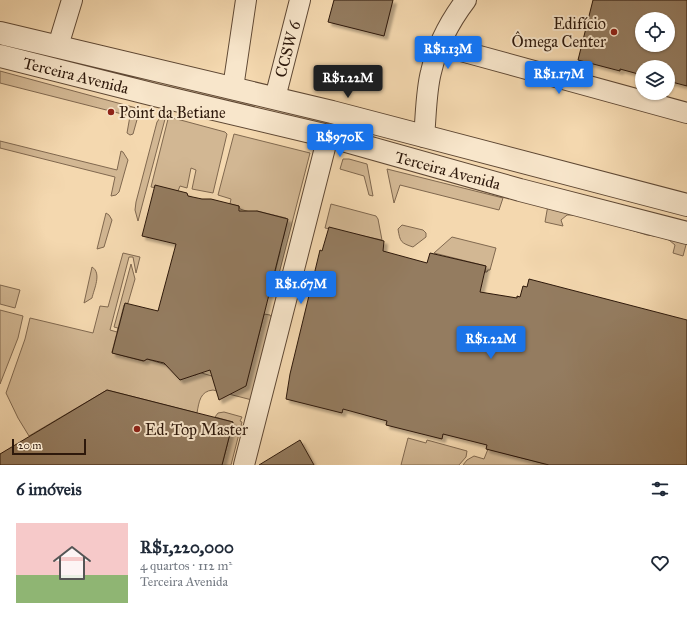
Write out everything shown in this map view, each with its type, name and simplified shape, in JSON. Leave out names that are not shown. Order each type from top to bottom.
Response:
[{"type":"street","points":[[58,46],[72,0]]},
{"type":"street","name":"CCSW 6","points":[[275,98],[300,0]]},
{"type":"street","points":[[424,137],[430,73],[439,45],[466,0]]},
{"type":"street","points":[[233,88],[242,1]]},
{"type":"street","name":"Terceira Avenida","points":[[0,33],[275,98],[687,205]]},
{"type":"street","points":[[439,45],[687,113]]},
{"type":"street","name":"Terceira Avenida","points":[[0,56],[328,136],[520,190],[687,232]]},
{"type":"street","points":[[244,465],[328,136]]},
{"type":"shaded area","points":[[0,71],[140,109],[133,134],[130,135],[127,133],[130,116],[0,83]]},
{"type":"shaded area","points":[[162,115],[225,132],[227,134],[213,193],[192,189],[196,170],[191,168],[187,188],[180,186],[178,191],[151,187],[168,119],[165,119],[138,221],[135,210],[136,202],[157,122]]},
{"type":"shaded area","points":[[234,134],[310,153],[274,293],[270,292],[280,252],[279,241],[283,239],[287,221],[286,218],[257,211],[253,213],[240,209],[239,206],[230,204],[231,199],[218,195]]},
{"type":"shaded area","points":[[0,141],[117,170],[121,151],[128,160],[119,192],[116,195],[111,196],[115,177],[0,148]]},
{"type":"shaded area","points":[[343,159],[349,159],[367,164],[373,196],[369,195],[364,176],[340,169]]},
{"type":"shaded area","points":[[387,169],[503,198],[499,210],[400,185],[394,203]]},
{"type":"shaded area","points":[[331,204],[376,216],[378,219],[382,240],[325,228]]},
{"type":"shaded area","points":[[548,205],[687,241],[683,256],[673,253],[675,245],[669,240],[575,215],[567,215],[561,220],[563,226],[545,222]]},
{"type":"shaded area","points":[[106,213],[112,220],[104,247],[97,249]]},
{"type":"shaded area","points":[[402,225],[423,230],[426,233],[426,237],[413,247],[406,244],[400,239],[398,229]]},
{"type":"shaded area","points":[[452,237],[496,248],[490,270],[485,272],[486,266],[434,253]]},
{"type":"shaded area","points":[[123,253],[140,257],[136,273],[133,257],[129,257],[110,330],[117,332],[118,328],[114,327],[131,264],[135,279],[128,303],[124,305],[112,352],[143,361],[147,359],[196,375],[198,372],[212,376],[213,379],[254,354],[264,314],[270,315],[272,318],[252,400],[213,390],[205,392],[201,398],[197,413],[107,390],[29,436],[18,418],[6,393],[25,339],[30,318],[93,333],[100,306],[108,307]]},
{"type":"shaded area","points":[[92,267],[95,270],[97,277],[96,286],[92,298],[84,303]]},
{"type":"shaded area","points":[[0,285],[20,290],[15,308],[0,304]]},
{"type":"shaded area","points":[[0,310],[23,316],[18,338],[0,384]]},
{"type":"shaded area","points":[[224,412],[242,417],[231,465],[222,465],[233,422],[215,417],[218,413]]},
{"type":"shaded area","points":[[408,438],[426,443],[427,440],[467,451],[466,457],[459,465],[401,465]]},
{"type":"shaded area","points":[[488,449],[549,465],[463,465],[467,460],[474,456],[484,459]]},
{"type":"building","points":[[334,0],[393,0],[384,36],[328,22]]},
{"type":"building","name":"Edifício Ômega Center","points":[[593,0],[687,0],[687,86],[675,83],[675,60],[635,60],[635,73],[620,69],[620,71],[578,60]]},
{"type":"building","points":[[155,185],[187,193],[188,196],[211,199],[239,206],[239,211],[257,211],[288,219],[246,386],[219,400],[210,370],[180,380],[164,363],[147,359],[144,361],[112,353],[125,303],[158,311],[176,244],[142,236]]},
{"type":"building","points":[[329,227],[384,241],[383,251],[427,263],[430,253],[486,266],[480,292],[517,298],[517,296],[520,297],[523,286],[527,287],[529,279],[687,320],[687,465],[549,465],[486,449],[487,445],[443,434],[442,439],[386,425],[387,421],[343,409],[342,413],[286,399],[290,374],[320,250],[322,251]]},
{"type":"building","name":"Ed. Top Master","points":[[107,390],[233,422],[222,465],[0,465],[0,454]]},
{"type":"building","points":[[300,440],[314,465],[259,465]]},
{"type":"place","name":"Edifício Ômega Center","points":[[614,32]]},
{"type":"place","name":"Point da Betiane","points":[[111,112]]},
{"type":"place","name":"Ed. Top Master","points":[[137,429]]}]
